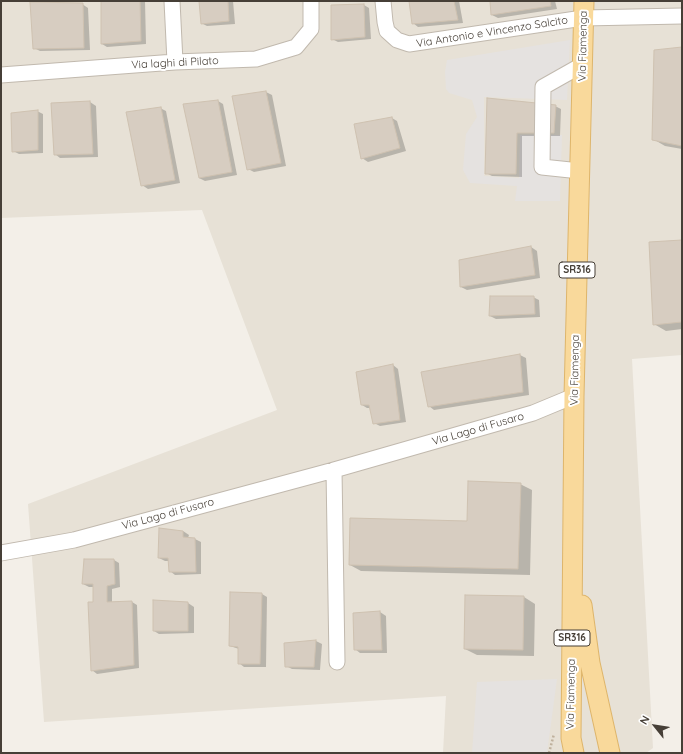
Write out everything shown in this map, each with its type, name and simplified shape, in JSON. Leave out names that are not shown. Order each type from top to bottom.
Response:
[{"type":"main road","name":"Via Fiamenga","points":[[570,748],[574,396],[584,9]]},
{"type":"main road","points":[[573,538],[590,663],[610,753]]},
{"type":"street","points":[[172,1],[175,62]]},
{"type":"street","name":"Via laghi di Pilato","points":[[1,75],[175,62],[256,59],[296,47],[311,29],[311,1]]},
{"type":"street","name":"Via Antonio e Vincenzo Salcito","points":[[383,1],[387,31],[397,40],[409,44],[584,9]]},
{"type":"street","points":[[584,9],[682,16]]},
{"type":"street","points":[[580,171],[542,168],[543,87],[582,65]]},
{"type":"street","name":"Via Lago di Fusaro","points":[[1,553],[74,540],[334,470],[533,413],[574,396]]},
{"type":"street","points":[[334,470],[337,662]]},
{"type":"shaded area","points":[[1,1],[682,1],[682,355],[632,359],[653,748],[646,753],[443,753],[446,696],[44,722],[28,504],[277,410],[202,210],[1,218]]},
{"type":"shaded area","points":[[570,40],[567,100],[484,97],[484,176],[519,178],[520,135],[562,135],[560,201],[515,201],[517,186],[470,183],[463,170],[466,134],[477,117],[472,100],[449,93],[446,89],[445,72],[447,60]]},
{"type":"shaded area","points":[[557,679],[547,753],[472,753],[477,682]]},
{"type":"building","points":[[101,1],[140,1],[141,41],[101,44]]},
{"type":"building","points":[[199,1],[228,1],[229,21],[201,24]]},
{"type":"building","points":[[409,1],[454,1],[458,20],[412,24]]},
{"type":"building","points":[[490,1],[550,1],[551,6],[491,15]]},
{"type":"building","points":[[30,2],[83,3],[84,48],[33,49]]},
{"type":"building","points":[[364,4],[365,37],[331,40],[331,5]]},
{"type":"building","points":[[682,47],[682,146],[652,140],[654,50]]},
{"type":"building","points":[[266,91],[281,163],[247,170],[232,96]]},
{"type":"building","points":[[487,98],[556,105],[554,133],[517,133],[516,174],[485,174]]},
{"type":"building","points":[[218,100],[232,172],[199,178],[183,104]]},
{"type":"building","points":[[90,101],[93,154],[54,155],[51,103]]},
{"type":"building","points":[[161,107],[175,180],[141,186],[126,112]]},
{"type":"building","points":[[38,110],[38,150],[12,152],[11,113]]},
{"type":"building","points":[[392,117],[400,148],[361,159],[354,124]]},
{"type":"building","points":[[682,240],[682,322],[653,325],[649,242]]},
{"type":"building","points":[[531,246],[535,275],[460,287],[459,260]]},
{"type":"building","points":[[490,296],[534,296],[535,314],[489,316]]},
{"type":"building","points":[[520,354],[523,392],[428,407],[421,372]]},
{"type":"building","points":[[393,364],[400,420],[373,424],[369,405],[361,405],[356,372]]},
{"type":"building","points":[[468,481],[521,483],[518,569],[349,565],[350,518],[467,521]]},
{"type":"building","points":[[159,528],[183,531],[183,537],[195,538],[196,572],[169,572],[168,558],[158,558]]},
{"type":"building","points":[[84,559],[114,559],[115,584],[107,586],[107,602],[132,601],[134,665],[91,671],[88,602],[93,602],[93,584],[82,584]]},
{"type":"building","points":[[230,592],[262,593],[260,664],[238,664],[238,647],[229,646]]},
{"type":"building","points":[[465,595],[524,596],[523,650],[464,649]]},
{"type":"building","points":[[153,600],[188,602],[188,631],[153,631]]},
{"type":"building","points":[[380,611],[382,650],[354,650],[353,613]]},
{"type":"building","points":[[316,640],[314,667],[285,667],[284,643]]}]
